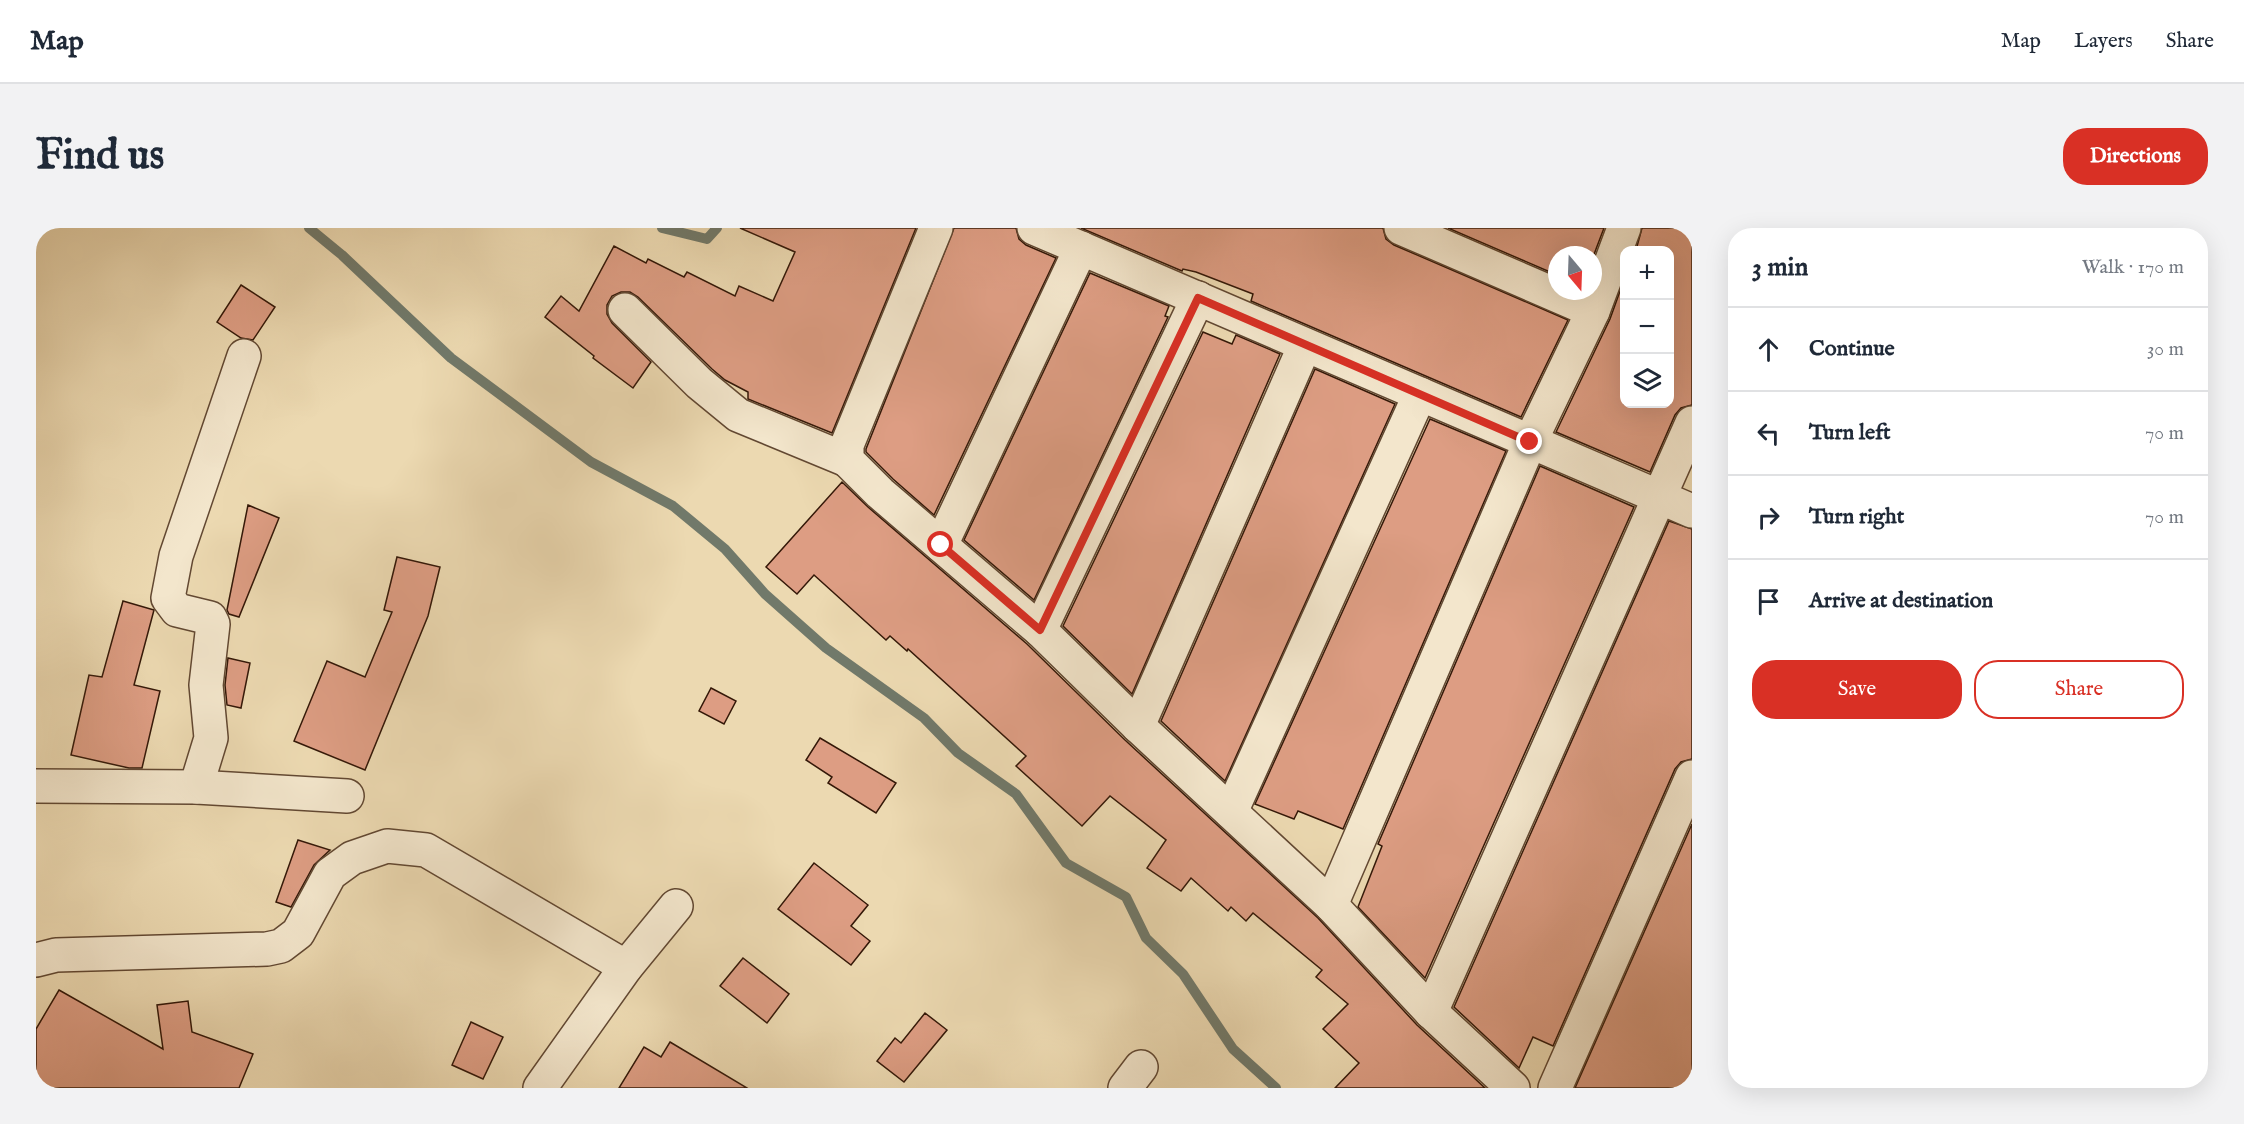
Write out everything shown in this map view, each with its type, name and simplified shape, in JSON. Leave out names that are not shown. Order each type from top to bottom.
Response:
[{"type":"street","points":[[847,460],[847,445],[936,228]]},
{"type":"street","points":[[1034,228],[1692,511]]},
{"type":"street","points":[[1401,228],[1593,311]]},
{"type":"street","points":[[1331,905],[1530,442],[1593,311],[1624,228]]},
{"type":"street","points":[[941,545],[1081,248]]},
{"type":"street","points":[[1040,630],[1198,298]]},
{"type":"street","points":[[625,310],[699,383],[738,415],[847,460],[880,493],[1040,630],[1138,726],[1331,905],[1431,1012],[1513,1088]]},
{"type":"street","points":[[1138,726],[1305,345]]},
{"type":"street","points":[[196,787],[211,738],[206,685],[213,624],[210,618],[203,614],[177,610],[168,598],[177,556],[244,356]]},
{"type":"street","points":[[1232,812],[1420,394]]},
{"type":"street","points":[[1431,1012],[1692,423]]},
{"type":"street","points":[[1555,1088],[1692,777]]},
{"type":"street","points":[[36,786],[196,787],[347,796]]},
{"type":"street","points":[[36,960],[56,955],[267,949],[281,946],[298,933],[330,874],[352,858],[387,846],[426,850],[626,967]]},
{"type":"street","points":[[540,1088],[626,967],[676,906]]},
{"type":"building","points":[[740,228],[916,228],[832,433],[748,399],[748,392],[725,380],[712,369],[638,297],[630,292],[621,292],[612,296],[607,305],[607,314],[612,323],[651,362],[633,388],[545,317],[561,296],[579,311],[614,246],[646,263],[648,259],[684,277],[687,272],[735,296],[739,286],[773,301],[795,252]]},
{"type":"building","points":[[954,228],[1016,228],[1019,239],[1026,245],[1056,258],[934,515],[893,479],[866,452],[866,449]]},
{"type":"building","points":[[1081,228],[1383,228],[1386,239],[1394,245],[1568,320],[1521,417],[1251,301],[1253,294],[1196,272],[1183,269],[1182,271]]},
{"type":"building","points":[[1448,228],[1604,228],[1597,246],[1548,246],[1548,271]]},
{"type":"building","points":[[1642,228],[1692,228],[1692,405],[1681,408],[1675,415],[1650,472],[1556,432],[1610,319],[1620,291],[1620,408],[1674,408],[1674,246],[1637,246]]},
{"type":"building","points":[[1090,273],[1169,306],[1165,316],[1168,317],[1034,600],[964,540]]},
{"type":"building","points":[[241,285],[275,307],[253,340],[241,338],[217,322]]},
{"type":"building","points":[[1203,332],[1232,344],[1236,335],[1280,354],[1132,694],[1063,626]]},
{"type":"building","points":[[1315,369],[1395,404],[1225,781],[1161,721]]},
{"type":"building","points":[[1430,419],[1506,451],[1343,829],[1298,811],[1294,819],[1255,804]]},
{"type":"building","points":[[1540,466],[1634,507],[1425,978],[1358,907],[1382,846],[1378,844]]},
{"type":"building","points":[[842,482],[1027,644],[1125,740],[1318,918],[1417,1025],[1485,1088],[1335,1088],[1359,1063],[1323,1029],[1348,1004],[1316,977],[1322,970],[1253,913],[1246,921],[1231,907],[1228,911],[1191,878],[1181,891],[1147,868],[1166,840],[1110,796],[1082,826],[1016,766],[1026,756],[908,649],[907,651],[890,636],[886,640],[814,575],[797,594],[766,567]]},
{"type":"building","points":[[248,505],[279,518],[239,617],[229,614],[227,610]]},
{"type":"building","points":[[1669,521],[1692,529],[1692,759],[1681,762],[1675,769],[1553,1046],[1533,1037],[1519,1068],[1454,1007]]},
{"type":"building","points":[[397,557],[440,567],[428,616],[365,770],[294,741],[327,661],[365,677],[392,612],[384,610]]},
{"type":"building","points":[[123,601],[154,610],[134,685],[160,691],[142,768],[129,768],[71,755],[89,675],[102,677]]},
{"type":"building","points":[[228,658],[250,663],[241,708],[227,705],[225,685]]},
{"type":"building","points":[[711,688],[736,701],[724,724],[699,711]]},
{"type":"building","points":[[820,738],[896,783],[876,813],[828,783],[832,777],[806,760]]},
{"type":"building","points":[[1692,824],[1692,1088],[1575,1088]]},
{"type":"building","points":[[298,840],[330,850],[314,865],[291,907],[276,902]]},
{"type":"building","points":[[814,863],[868,905],[851,926],[870,941],[851,965],[778,909]]},
{"type":"building","points":[[743,958],[789,994],[767,1023],[720,986]]},
{"type":"building","points":[[59,990],[163,1049],[157,1005],[188,1001],[192,1032],[253,1054],[239,1088],[36,1088],[36,1029]]},
{"type":"building","points":[[925,1013],[947,1030],[904,1082],[877,1061],[895,1038],[901,1043]]},
{"type":"building","points":[[471,1022],[503,1037],[483,1079],[452,1065]]},
{"type":"building","points":[[670,1042],[747,1088],[619,1088],[644,1047],[661,1057]]},
{"type":"waterway","points":[[309,228],[342,255],[451,358],[591,462],[673,506],[725,549],[765,594],[826,648],[924,718],[958,753],[1016,794],[1066,863],[1126,897],[1146,938],[1183,974],[1233,1049],[1276,1088]]},
{"type":"waterway","points":[[662,228],[707,239],[717,228]]},
{"type":"route","points":[[941,545],[1040,630],[1198,298],[1530,442]]}]
